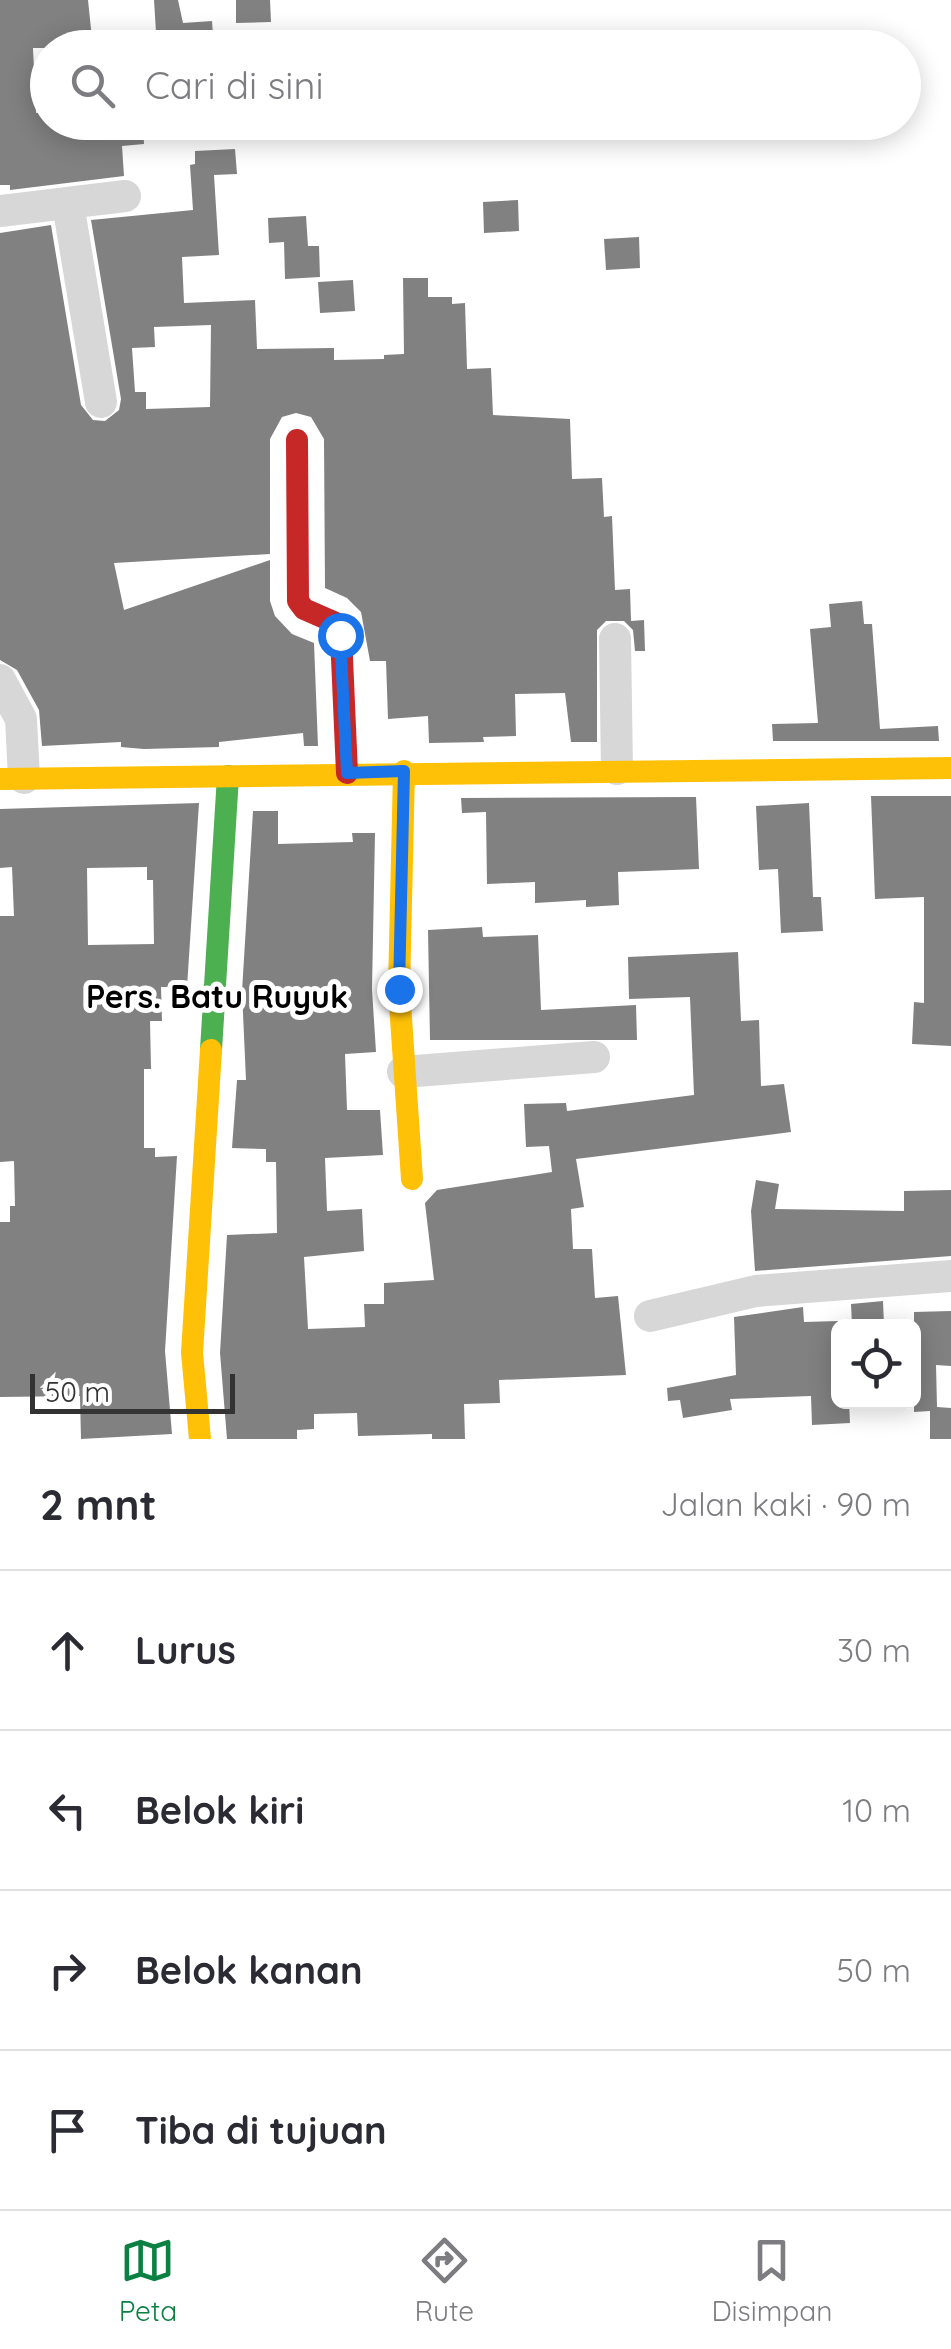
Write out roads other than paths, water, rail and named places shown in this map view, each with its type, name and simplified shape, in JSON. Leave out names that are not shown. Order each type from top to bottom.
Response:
[{"type":"street","points":[[0,211],[126,196]]},
{"type":"street","points":[[68,204],[101,402]]},
{"type":"street","points":[[297,440],[298,601],[304,609],[336,623],[340,635],[347,773]]},
{"type":"street","points":[[615,638],[617,769]]},
{"type":"street","points":[[0,680],[20,718],[12,779],[404,771],[951,768]]},
{"type":"street","points":[[404,771],[399,989],[412,1179]]},
{"type":"street","points":[[200,1439],[192,1353],[228,776]]},
{"type":"street","points":[[403,1072],[594,1056]]},
{"type":"street","points":[[650,1316],[756,1291],[951,1276]]},
{"type":"district","name":"Pers. Batu Ruyuk","points":[[217,997]]}]
